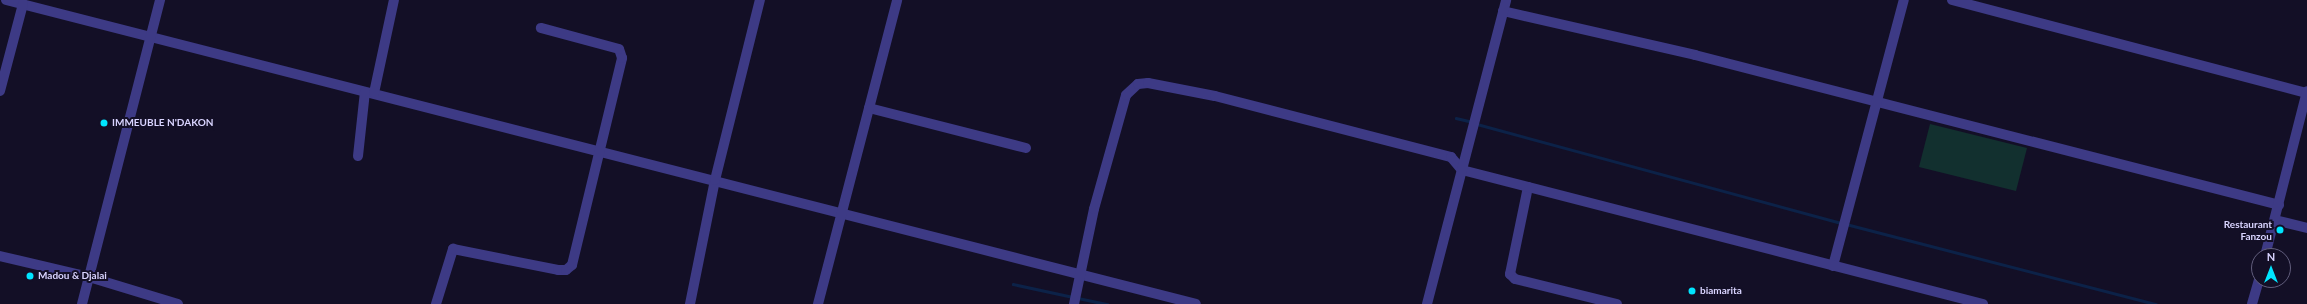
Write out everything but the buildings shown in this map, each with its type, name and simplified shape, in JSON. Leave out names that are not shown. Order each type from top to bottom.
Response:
[{"type":"street","points":[[6,0],[600,153],[715,180],[841,214],[1196,304]]},
{"type":"street","points":[[82,304],[160,0]]},
{"type":"street","points":[[358,156],[370,93],[394,0]]},
{"type":"street","points":[[690,304],[715,180],[760,0]]},
{"type":"street","points":[[818,304],[897,0]]},
{"type":"street","points":[[1427,304],[1506,0]]},
{"type":"street","points":[[1834,266],[1904,0]]},
{"type":"street","points":[[1952,0],[2307,92],[2268,248]]},
{"type":"street","points":[[0,91],[24,4]]},
{"type":"street","points":[[1503,11],[1695,55],[1878,100],[2280,204]]},
{"type":"street","points":[[436,304],[453,249],[558,270],[566,270],[572,265],[600,153],[622,52],[620,49],[541,28]]},
{"type":"street","points":[[1074,304],[1094,209],[1126,95],[1138,84],[1148,83],[1215,96],[1451,158],[1462,170],[1983,304]]},
{"type":"street","points":[[868,108],[1026,148]]},
{"type":"street","points":[[1528,187],[1510,274],[1515,279],[1617,304]]},
{"type":"street","points":[[2275,220],[2307,228]]},
{"type":"street","points":[[0,256],[89,277],[178,304]]},
{"type":"street","points":[[2252,304],[2256,288]]},
{"type":"green space","points":[[1930,124],[2027,148],[2016,191],[1919,167]]},
{"type":"waterway","points":[[1456,118],[1473,122]]},
{"type":"waterway","points":[[1477,124],[1841,223]]},
{"type":"waterway","points":[[1846,224],[2156,304]]},
{"type":"waterway","points":[[1013,284],[1073,297]]},
{"type":"waterway","points":[[1078,298],[1107,304]]},
{"type":"place","name":"IMMEUBLE N'DAKON","points":[[104,123]]},
{"type":"place","name":"Restaurant Fanzou","points":[[2280,230]]},
{"type":"place","name":"Madou & Djalai","points":[[30,276]]},
{"type":"place","name":"biamarita","points":[[1692,291]]}]
